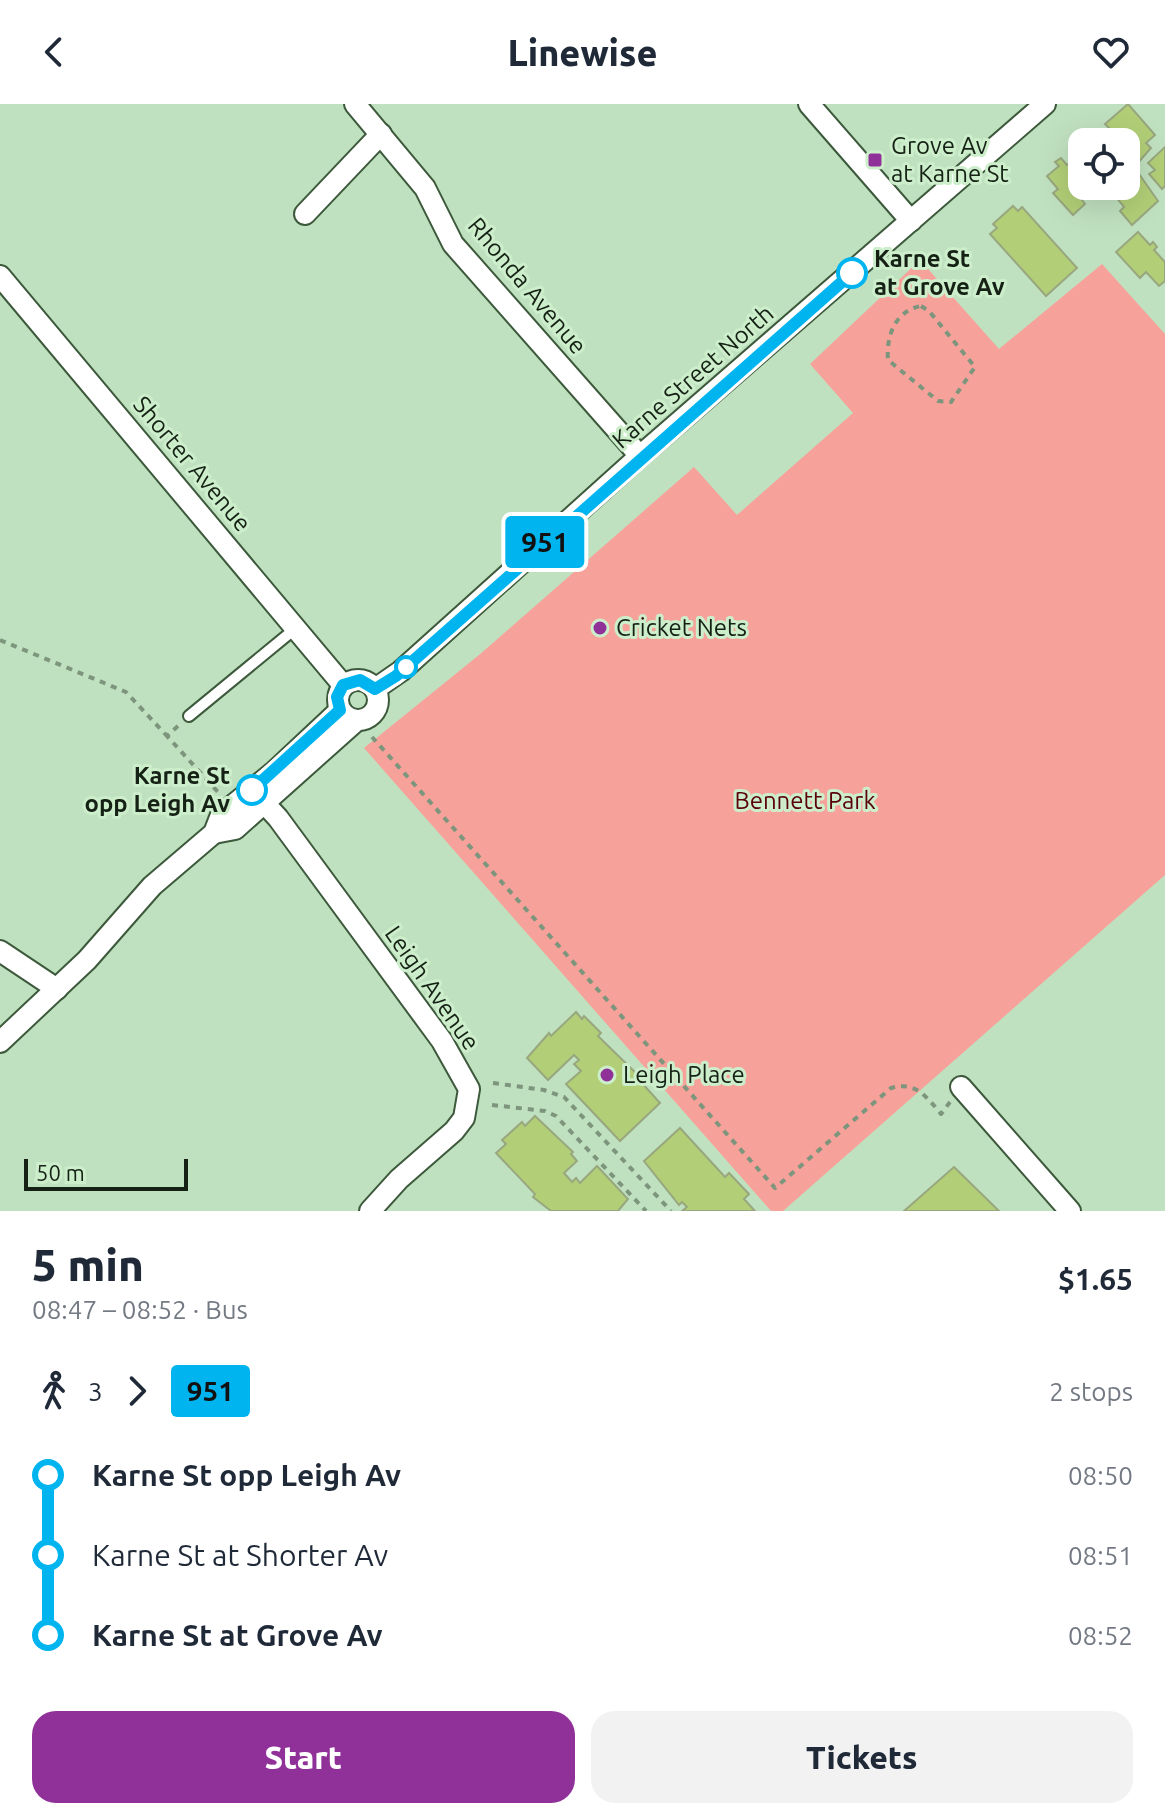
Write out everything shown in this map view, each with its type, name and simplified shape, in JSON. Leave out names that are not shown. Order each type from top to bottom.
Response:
[{"type":"street","name":"Rhonda Avenue","points":[[355,104],[425,188],[453,244],[640,456]]},
{"type":"street","points":[[809,104],[911,221]]},
{"type":"street","name":"Karne Street North","points":[[375,689],[396,676],[640,456],[1045,104]]},
{"type":"street","points":[[305,214],[381,134]]},
{"type":"street","name":"Shorter Avenue","points":[[0,276],[343,685]]},
{"type":"street","points":[[0,1042],[57,989],[152,886],[214,833],[221,815],[258,796],[348,715],[374,713],[378,701],[375,689],[360,680],[343,685],[337,697],[348,715]]},
{"type":"street","name":"Leigh Avenue","points":[[258,796],[442,1041],[469,1089],[464,1118],[454,1131],[399,1179],[370,1211]]},
{"type":"street","points":[[0,951],[57,989]]},
{"type":"street","points":[[961,1087],[1070,1211]]},
{"type":"lane","points":[[189,716],[296,628]]},
{"type":"path","points":[[921,306],[929,311],[975,367],[956,398],[944,403],[888,360],[893,326],[909,310],[921,306]]},
{"type":"path","points":[[0,640],[126,692],[218,792]]},
{"type":"path","points":[[167,736],[189,716]]},
{"type":"path","points":[[372,737],[775,1188],[891,1088],[904,1084],[921,1091],[941,1114],[961,1087]]},
{"type":"path","points":[[493,1083],[544,1090],[564,1097],[671,1211]]},
{"type":"path","points":[[492,1105],[545,1111],[556,1116],[646,1211]]},
{"type":"green space","name":"Bennett Park","points":[[920,260],[999,349],[1102,264],[1165,334],[1165,875],[783,1211],[771,1211],[364,748],[479,655],[694,467],[737,515],[853,413],[810,364]]},
{"type":"building","points":[[1128,104],[1155,135],[1146,143],[1151,148],[1140,160],[1140,128],[1109,128],[1105,124]]},
{"type":"building","points":[[1165,147],[1165,186],[1162,189],[1149,174],[1155,170],[1148,163]]},
{"type":"building","points":[[1061,158],[1067,165],[1068,200],[1082,200],[1085,204],[1073,215],[1053,193],[1058,189],[1047,176],[1059,166],[1055,162]]},
{"type":"building","points":[[1140,175],[1158,201],[1132,225],[1120,211],[1124,207],[1118,200],[1140,200]]},
{"type":"building","points":[[1013,206],[1018,211],[1022,207],[1077,268],[1046,296],[990,234],[997,228],[993,224]]},
{"type":"building","points":[[1138,232],[1150,245],[1153,242],[1157,247],[1154,250],[1165,262],[1165,281],[1159,286],[1146,272],[1140,278],[1116,252]]},
{"type":"building","name":"Leigh Place","points":[[576,1012],[601,1033],[598,1036],[643,1080],[641,1082],[660,1103],[620,1141],[566,1084],[581,1071],[574,1064],[579,1060],[574,1055],[548,1080],[527,1058],[549,1033],[551,1036]]},
{"type":"building","points":[[535,1116],[573,1152],[571,1154],[577,1161],[564,1173],[572,1182],[576,1178],[580,1183],[597,1166],[628,1199],[618,1211],[551,1211],[533,1197],[535,1194],[496,1153],[506,1144],[502,1140],[522,1122],[525,1126]]},
{"type":"building","name":"Leigh Place","points":[[680,1128],[725,1177],[729,1173],[749,1194],[744,1199],[755,1211],[682,1211],[687,1207],[682,1202],[679,1205],[644,1161]]},
{"type":"building","points":[[954,1167],[999,1211],[904,1211]]},
{"type":"bus line","name":"951","points":[[252,790],[340,710],[337,697],[343,685],[360,680],[375,689],[396,676],[640,456],[852,273]]},
{"type":"place","name":"Grove Av at Karne St","points":[[875,160]]},
{"type":"place","name":"Karne St at Grove Av","points":[[852,273]]},
{"type":"place","name":"Cricket Nets","points":[[600,628]]},
{"type":"place","name":"Karne St opp Leigh Av","points":[[252,790]]},
{"type":"place","name":"Leigh Place","points":[[607,1075]]}]
